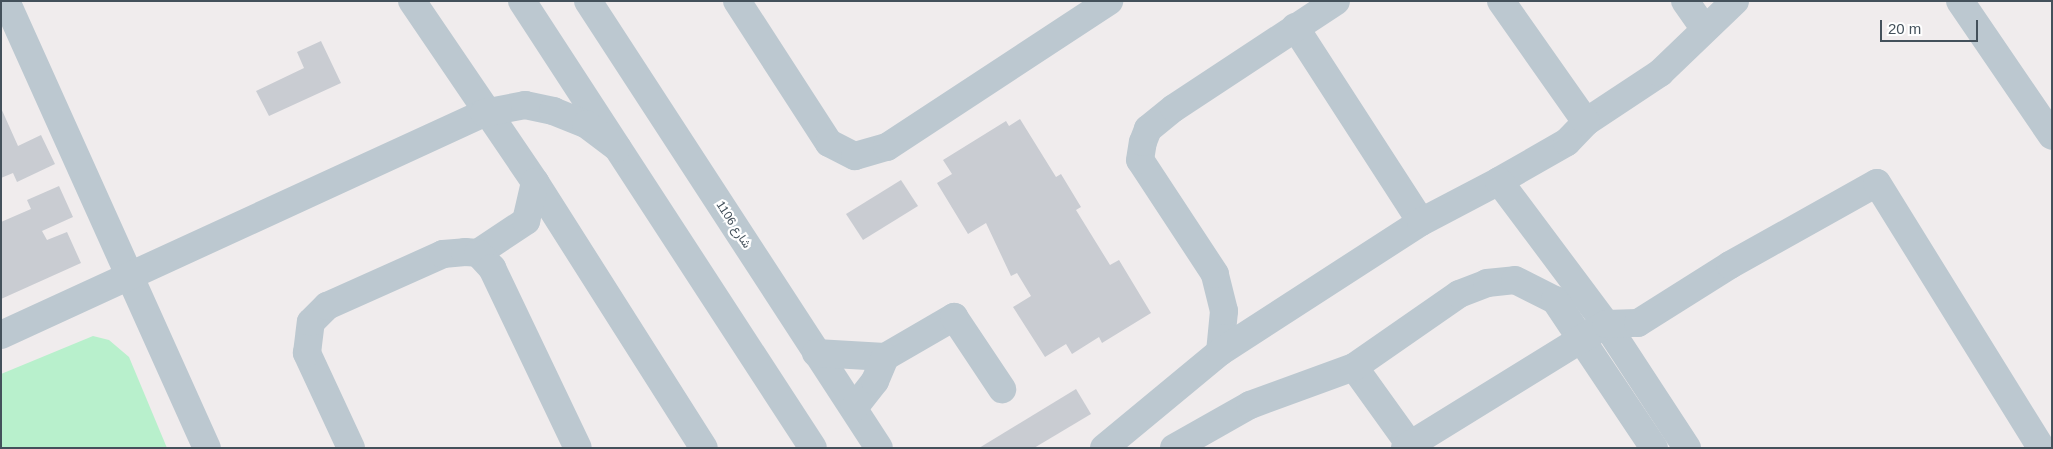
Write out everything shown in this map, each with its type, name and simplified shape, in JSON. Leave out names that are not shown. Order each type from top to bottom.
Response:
[{"type":"street","points":[[6,1],[207,448]]},
{"type":"street","points":[[412,1],[484,113],[535,182],[704,448]]},
{"type":"street","points":[[522,1],[813,448]]},
{"type":"street","name":"شارع 1106","points":[[588,1],[879,448]]},
{"type":"street","points":[[737,1],[829,143],[855,156],[887,147],[1109,1]]},
{"type":"street","points":[[1220,352],[1224,311],[1215,274],[1140,160],[1143,142],[1148,129],[1174,108],[1336,1]]},
{"type":"street","points":[[1501,1],[1586,122]]},
{"type":"street","points":[[1685,1],[1704,28]]},
{"type":"street","points":[[1104,448],[1220,352],[1421,222],[1567,142],[1586,122],[1660,73],[1704,28],[1735,1]]},
{"type":"street","points":[[1960,1],[2052,136]]},
{"type":"street","points":[[1295,27],[1421,222]]},
{"type":"street","points":[[1,335],[484,113],[525,105],[553,110],[586,124],[617,147]]},
{"type":"street","points":[[1499,180],[1606,324],[1687,448]]},
{"type":"street","points":[[351,448],[307,353],[311,322],[327,306],[443,254],[478,253],[526,222],[535,182]]},
{"type":"street","points":[[1354,367],[1407,446],[1606,324],[1638,323],[1730,264],[1877,183],[2041,448]]},
{"type":"street","points":[[478,253],[509,298],[578,448]]},
{"type":"street","points":[[1174,448],[1203,440],[1250,404],[1354,367],[1459,294],[1515,280],[1555,300],[1654,448]]},
{"type":"street","points":[[816,353],[885,357],[954,317],[1002,389]]},
{"type":"street","points":[[854,408],[875,381],[885,357]]},
{"type":"green space","points":[[93,336],[109,340],[129,357],[167,448],[1,448],[1,374]]},
{"type":"building","points":[[321,41],[341,83],[269,116],[256,91],[304,68],[297,52]]},
{"type":"building","points":[[1,108],[18,146],[41,135],[55,164],[17,182],[13,173],[1,178]]},
{"type":"building","points":[[1020,119],[1056,177],[1061,174],[1081,207],[1076,210],[1110,265],[1119,260],[1151,313],[1102,343],[1099,337],[1072,354],[1066,344],[1045,357],[1013,307],[1031,296],[1017,273],[1011,276],[986,223],[968,234],[937,183],[952,174],[943,160],[1006,121],[1009,126]]},
{"type":"building","points":[[901,180],[918,206],[863,240],[846,214]]},
{"type":"building","points":[[59,186],[73,217],[42,231],[47,240],[67,232],[81,263],[1,299],[1,222],[31,209],[27,200]]},
{"type":"building","points":[[1076,389],[1091,414],[1034,448],[979,448]]}]
